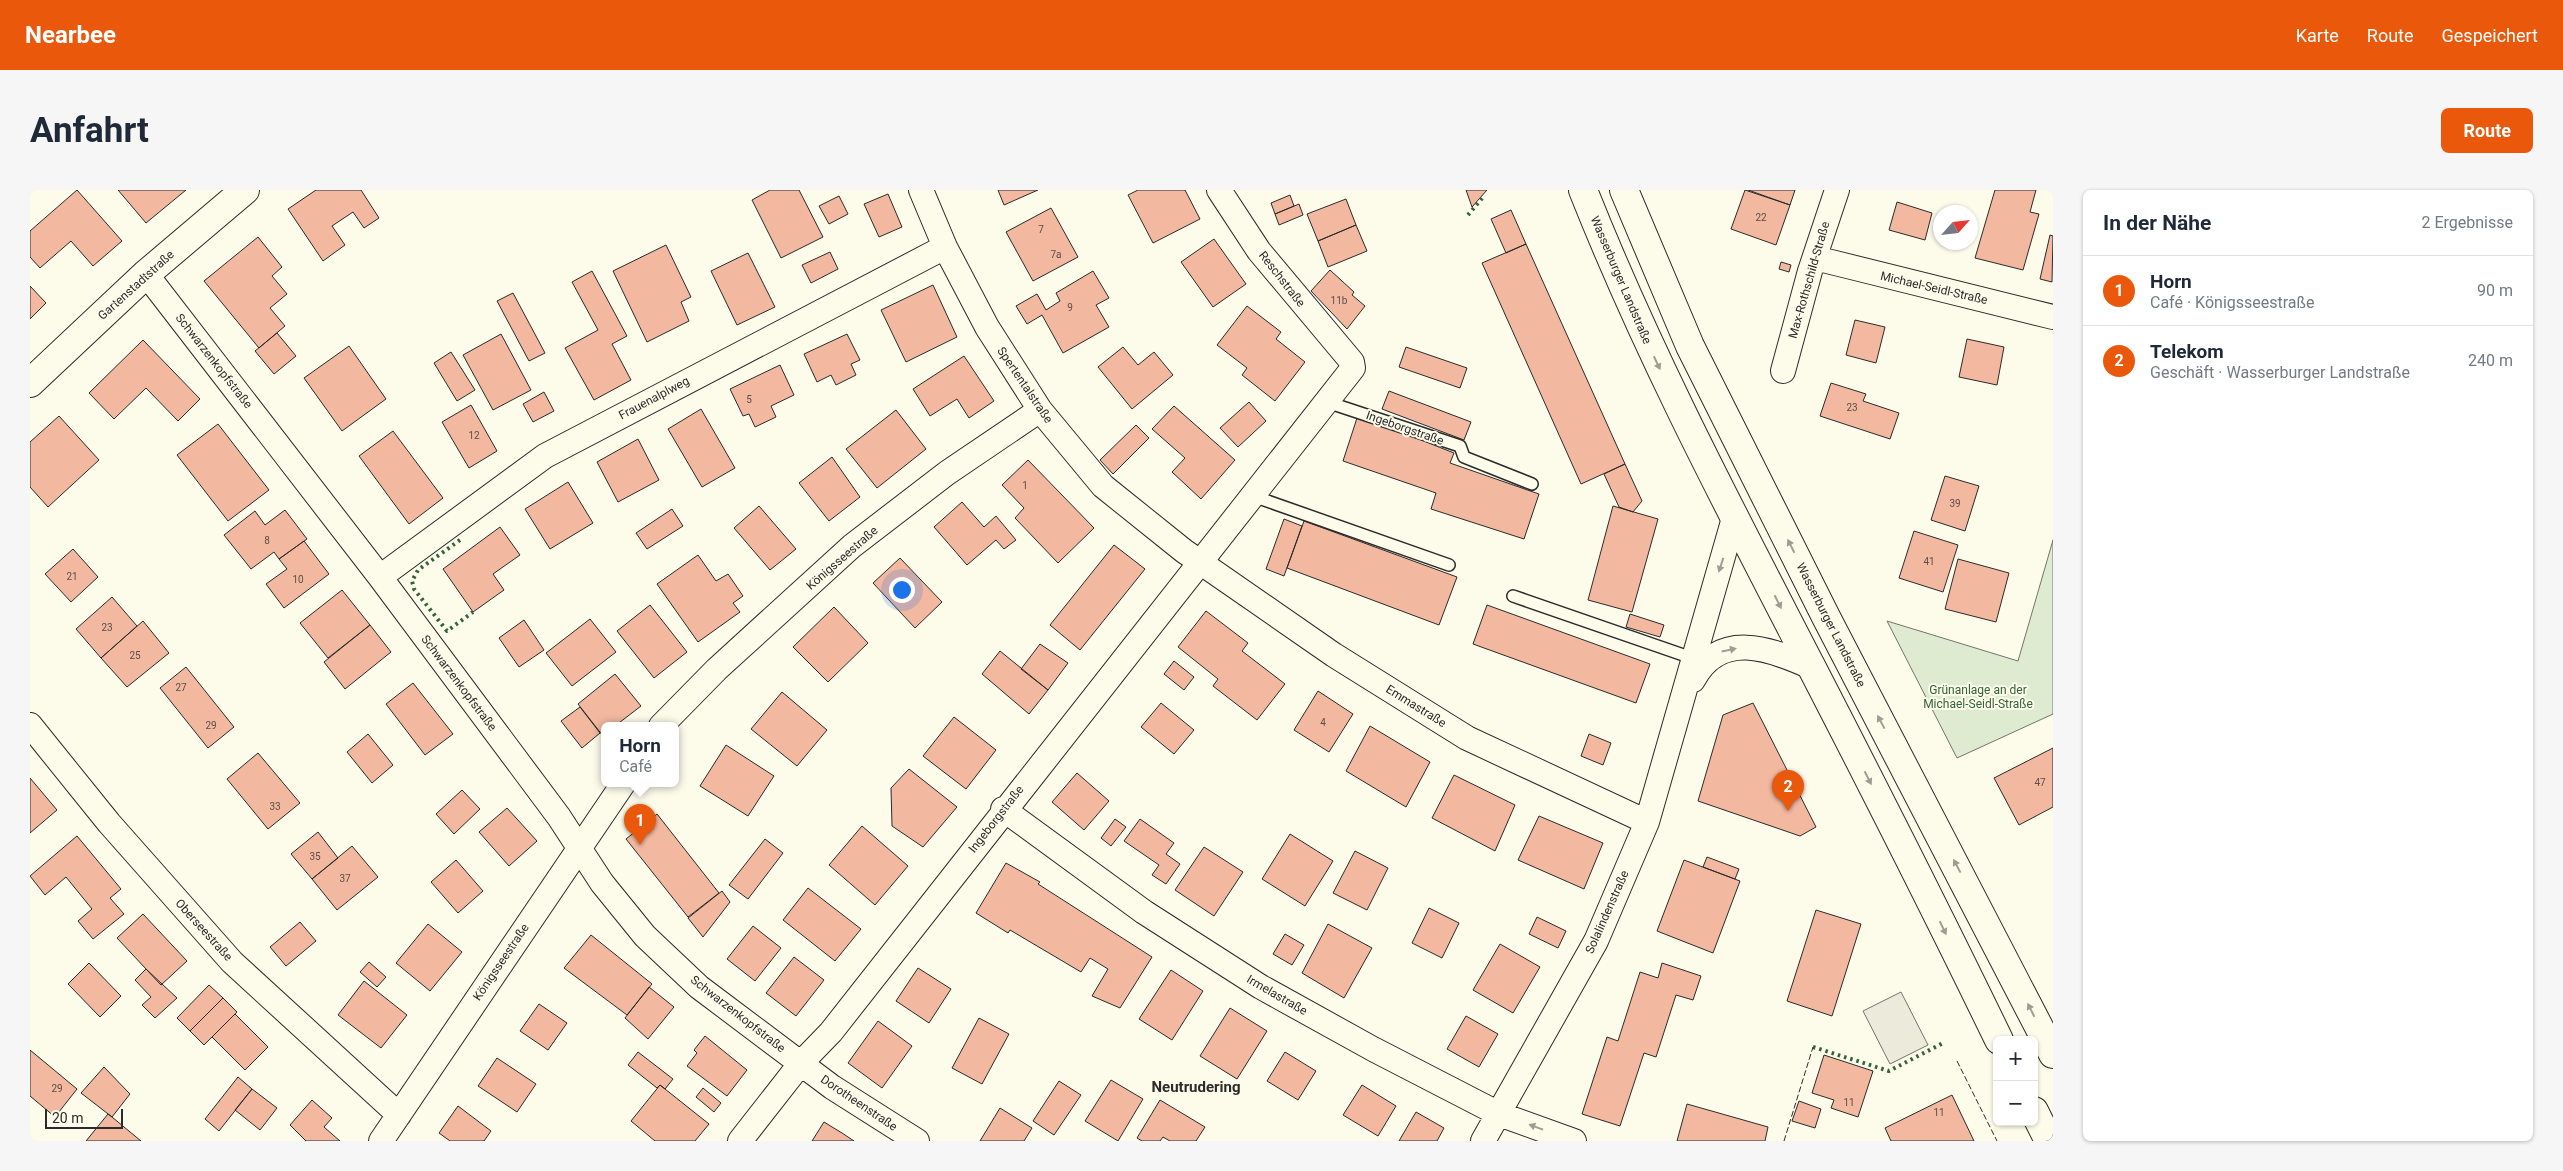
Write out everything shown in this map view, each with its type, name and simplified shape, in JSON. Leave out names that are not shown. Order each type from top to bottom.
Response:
[{"type":"main road","name":"Gartenstadtstraße","points":[[30,383],[146,274],[245,190]]},
{"type":"main road","name":"Wasserburger Landstraße","points":[[1582,190],[1657,364],[1997,1036]]},
{"type":"main road","name":"Wasserburger Landstraße","points":[[1624,190],[1694,354],[1826,617],[2053,1054]]},
{"type":"main road","points":[[2038,1119],[2049,1141]]},
{"type":"street","name":"Spertentalstraße","points":[[921,190],[945,247],[987,327],[1040,410],[1103,486],[1155,530],[1200,563]]},
{"type":"street","name":"Reschstraße","points":[[1219,190],[1260,252],[1352,362]]},
{"type":"street","name":"Max-Rothschild-Straße","points":[[1783,371],[1815,258],[1837,190]]},
{"type":"street","name":"Frauenalplweg","points":[[380,576],[545,456],[945,247]]},
{"type":"street","name":"Michael-Seidl-Straße","points":[[1815,258],[2053,317]]},
{"type":"street","name":"Schwarzenkopfstraße","points":[[146,274],[380,576],[558,817],[602,883],[645,936],[699,987],[801,1063]]},
{"type":"street","name":"Ingeborgstraße","points":[[740,1141],[801,1063],[831,1032],[1003,810],[1327,402],[1352,368],[1352,362]]},
{"type":"street","name":"Königsseestraße","points":[[665,722],[717,669],[852,546],[947,473],[1040,410]]},
{"type":"street","name":"Solalindenstraße","points":[[1483,1141],[1596,941],[1647,822],[1685,695],[1734,518]]},
{"type":"street","name":"Emmastraße","points":[[1200,563],[1334,655],[1467,738],[1647,822]]},
{"type":"street","name":"Solalindenstraße","points":[[1685,695],[1704,666],[1715,654],[1731,648],[1758,648],[1811,666]]},
{"type":"street","name":"Oberseestraße","points":[[30,725],[109,823],[232,962],[399,1115]]},
{"type":"street","name":"Königsseestraße","points":[[381,1141],[621,787]]},
{"type":"street","name":"Irmelastraße","points":[[1003,810],[1144,912],[1261,986],[1373,1049],[1499,1114],[1574,1141]]},
{"type":"street","name":"Dorotheenstraße","points":[[801,1063],[832,1086],[917,1141]]},
{"type":"lane","name":"Ingeborgstraße","points":[[1327,402],[1460,446],[1464,457],[1532,484]]},
{"type":"lane","points":[[1253,496],[1449,565]]},
{"type":"lane","points":[[1513,596],[1695,659]]},
{"type":"green space","name":"Grünanlage an der Michael-Seidl-Straße","points":[[2053,540],[2053,714],[1957,758],[1887,621],[2018,661]]},
{"type":"shaded area","points":[[1901,992],[1928,1045],[1890,1064],[1863,1011]]},
{"type":"building","points":[[77,190],[122,241],[93,266],[71,241],[40,268],[30,257],[30,231]]},
{"type":"building","points":[[118,190],[186,190],[146,223]]},
{"type":"building","points":[[316,190],[361,190],[379,218],[364,228],[353,212],[332,226],[345,245],[323,261],[288,209]]},
{"type":"building","points":[[770,190],[799,190],[823,237],[781,258],[752,200]]},
{"type":"building","points":[[998,190],[1038,190],[1004,205]]},
{"type":"building","points":[[1138,190],[1185,190],[1200,219],[1153,243],[1128,195]]},
{"type":"building","points":[[1466,190],[1487,190],[1472,207]]},
{"type":"building","points":[[1745,190],[1790,205],[1776,245],[1731,229]]},
{"type":"building","points":[[1748,190],[1795,190],[1790,205]]},
{"type":"building","points":[[1995,190],[2036,190],[2030,212],[2039,214],[2023,270],[1975,258]]},
{"type":"building","points":[[888,194],[902,227],[879,237],[864,204]]},
{"type":"building","points":[[1290,195],[1294,206],[1275,214],[1271,203]]},
{"type":"building","points":[[839,196],[848,214],[829,224],[819,206]]},
{"type":"building","points":[[1346,199],[1356,225],[1318,241],[1307,214]]},
{"type":"building","points":[[1897,202],[1932,213],[1925,240],[1889,230]]},
{"type":"building","points":[[1299,204],[1303,215],[1279,225],[1275,214]]},
{"type":"building","points":[[1051,208],[1078,257],[1033,281],[1006,232]]},
{"type":"building","points":[[1511,210],[1526,244],[1506,253],[1491,219]]},
{"type":"building","points":[[1356,225],[1367,251],[1328,267],[1318,241]]},
{"type":"building","points":[[2050,235],[2053,236],[2052,282],[2040,279]]},
{"type":"building","points":[[258,237],[282,267],[272,276],[287,294],[270,308],[285,326],[259,348],[204,281]]},
{"type":"building","points":[[1214,239],[1246,284],[1213,307],[1181,262]]},
{"type":"building","points":[[1526,244],[1625,464],[1581,484],[1482,263]]},
{"type":"building","points":[[666,245],[691,297],[681,302],[689,321],[647,342],[613,271]]},
{"type":"building","points":[[830,252],[838,269],[811,283],[802,265]]},
{"type":"building","points":[[748,253],[775,307],[737,325],[711,271]]},
{"type":"building","points":[[1781,262],[1791,265],[1789,272],[1779,269]]},
{"type":"building","points":[[1330,270],[1354,292],[1352,295],[1365,306],[1347,329],[1311,291]]},
{"type":"building","points":[[592,271],[627,336],[612,344],[631,380],[594,400],[565,348],[598,330],[572,282]]},
{"type":"building","points":[[1093,271],[1109,298],[1096,305],[1109,327],[1063,353],[1042,315],[1027,324],[1016,306],[1037,294],[1046,310],[1060,301],[1056,293]]},
{"type":"building","points":[[933,285],[957,337],[906,362],[881,310]]},
{"type":"building","points":[[30,286],[46,303],[30,319]]},
{"type":"building","points":[[513,293],[545,353],[529,361],[497,301]]},
{"type":"building","points":[[1247,306],[1281,332],[1276,339],[1305,362],[1275,401],[1242,375],[1247,368],[1217,345]]},
{"type":"building","points":[[1855,320],[1885,327],[1876,363],[1846,355]]},
{"type":"building","points":[[277,333],[296,356],[274,374],[255,351]]},
{"type":"building","points":[[501,334],[531,390],[493,410],[463,355]]},
{"type":"building","points":[[847,334],[860,360],[851,364],[856,375],[836,385],[831,375],[817,382],[804,354]]},
{"type":"building","points":[[1967,339],[2004,347],[1997,385],[1959,377]]},
{"type":"building","points":[[143,340],[200,399],[178,421],[146,388],[114,419],[89,393]]},
{"type":"building","points":[[349,346],[386,399],[342,431],[304,378]]},
{"type":"building","points":[[1123,347],[1138,365],[1154,352],[1173,375],[1132,409],[1098,367]]},
{"type":"building","points":[[1406,347],[1467,368],[1460,388],[1399,367]]},
{"type":"building","points":[[451,352],[475,390],[457,401],[434,363]]},
{"type":"building","points":[[964,356],[994,401],[969,418],[957,399],[930,416],[913,389]]},
{"type":"building","points":[[780,365],[794,395],[771,406],[776,417],[755,427],[749,414],[743,416],[730,389]]},
{"type":"building","points":[[1831,383],[1866,394],[1863,401],[1899,413],[1890,439],[1820,416]]},
{"type":"building","points":[[1389,391],[1471,422],[1464,440],[1382,409]]},
{"type":"building","points":[[544,392],[554,411],[533,422],[523,404]]},
{"type":"building","points":[[1249,402],[1266,421],[1238,447],[1220,428]]},
{"type":"building","points":[[471,405],[497,451],[469,468],[442,422]]},
{"type":"building","points":[[1174,406],[1235,460],[1201,499],[1172,472],[1185,458],[1152,429]]},
{"type":"building","points":[[701,409],[735,468],[702,487],[668,429]]},
{"type":"building","points":[[896,410],[926,449],[877,488],[846,449]]},
{"type":"building","points":[[1358,415],[1454,453],[1450,463],[1539,494],[1524,539],[1431,509],[1436,493],[1343,461]]},
{"type":"building","points":[[59,416],[99,460],[48,507],[30,487],[30,442]]},
{"type":"building","points":[[218,424],[269,490],[228,521],[177,455]]},
{"type":"building","points":[[1136,425],[1149,438],[1113,474],[1100,460]]},
{"type":"building","points":[[393,431],[443,498],[409,524],[359,456]]},
{"type":"building","points":[[638,439],[659,480],[618,502],[597,462]]},
{"type":"building","points":[[832,457],[860,497],[829,521],[799,483]]},
{"type":"building","points":[[1028,460],[1094,528],[1058,563],[1015,518],[1024,508],[1002,485]]},
{"type":"building","points":[[1625,464],[1642,501],[1633,512],[1619,507],[1604,474]]},
{"type":"building","points":[[1945,476],[1979,486],[1965,531],[1931,520]]},
{"type":"building","points":[[568,482],[593,523],[550,549],[525,509]]},
{"type":"building","points":[[962,502],[984,527],[996,516],[1016,540],[1004,549],[996,540],[967,565],[934,527]]},
{"type":"building","points":[[759,506],[796,549],[770,570],[734,528]]},
{"type":"building","points":[[1613,506],[1658,519],[1632,612],[1588,600]]},
{"type":"building","points":[[672,509],[683,526],[647,549],[636,533]]},
{"type":"building","points":[[285,510],[307,539],[279,559],[274,552],[251,569],[224,535],[255,511],[265,525]]},
{"type":"building","points":[[1284,519],[1302,526],[1284,576],[1266,569]]},
{"type":"building","points":[[1304,521],[1457,577],[1439,625],[1287,568]]},
{"type":"building","points":[[500,527],[520,555],[493,574],[504,590],[473,612],[443,569]]},
{"type":"building","points":[[1914,531],[1958,545],[1943,592],[1899,578]]},
{"type":"building","points":[[304,541],[329,574],[284,608],[266,584],[287,569],[279,559]]},
{"type":"building","points":[[1114,545],[1145,569],[1080,650],[1050,625]]},
{"type":"building","points":[[73,549],[98,577],[71,602],[45,574]]},
{"type":"building","points":[[698,555],[716,581],[728,574],[743,596],[733,603],[740,612],[698,642],[657,584]]},
{"type":"building","points":[[900,558],[942,602],[915,628],[873,583]]},
{"type":"building","points":[[1958,559],[2009,573],[1996,622],[1945,609]]},
{"type":"building","points":[[342,590],[370,625],[328,658],[300,623]]},
{"type":"building","points":[[112,597],[137,626],[101,658],[76,629]]},
{"type":"building","points":[[650,605],[687,652],[654,678],[617,631]]},
{"type":"building","points":[[1487,605],[1650,664],[1636,703],[1473,644]]},
{"type":"building","points":[[834,607],[868,643],[828,682],[793,647]]},
{"type":"building","points":[[1206,611],[1248,643],[1242,651],[1285,684],[1257,720],[1213,686],[1218,679],[1178,647]]},
{"type":"building","points":[[1630,614],[1664,625],[1660,637],[1626,627]]},
{"type":"building","points":[[590,619],[616,652],[572,686],[546,653]]},
{"type":"building","points":[[524,620],[544,650],[519,667],[499,638]]},
{"type":"building","points":[[143,621],[169,653],[127,687],[101,658]]},
{"type":"building","points":[[370,625],[391,652],[345,689],[324,662]]},
{"type":"building","points":[[1040,644],[1068,663],[1048,690],[1021,669]]},
{"type":"building","points":[[1000,651],[1048,690],[1029,714],[982,674]]},
{"type":"building","points":[[1174,661],[1194,677],[1184,690],[1164,674]]},
{"type":"building","points":[[186,667],[234,727],[208,748],[160,688]]},
{"type":"building","points":[[615,674],[641,706],[620,722],[601,722],[601,733],[578,704]]},
{"type":"building","points":[[413,683],[453,734],[425,755],[386,704]]},
{"type":"building","points":[[1318,691],[1353,714],[1329,752],[1294,730]]},
{"type":"building","points":[[782,692],[827,730],[797,766],[751,729]]},
{"type":"building","points":[[1161,703],[1194,730],[1174,754],[1141,727]]},
{"type":"building","points":[[1753,703],[1816,827],[1800,836],[1698,801],[1723,715]]},
{"type":"building","points":[[580,707],[600,733],[582,748],[561,721]]},
{"type":"building","points":[[954,717],[996,750],[966,789],[923,756]]},
{"type":"building","points":[[1370,726],[1430,762],[1406,807],[1346,771]]},
{"type":"building","points":[[368,734],[393,765],[372,783],[347,752]]},
{"type":"building","points":[[1589,734],[1611,743],[1603,765],[1581,756]]},
{"type":"building","points":[[726,745],[774,776],[748,816],[700,786]]},
{"type":"building","points":[[2053,748],[2053,807],[2019,825],[1994,778]]},
{"type":"building","points":[[258,753],[300,803],[268,829],[227,779]]},
{"type":"building","points":[[909,769],[957,807],[923,847],[892,826],[891,788]]},
{"type":"building","points":[[1077,773],[1109,801],[1084,830],[1052,802]]},
{"type":"building","points":[[1454,775],[1515,805],[1495,851],[1432,818]]},
{"type":"building","points":[[30,778],[57,810],[30,833]]},
{"type":"building","points":[[462,790],[480,809],[454,834],[436,814]]},
{"type":"building","points":[[507,808],[537,841],[509,866],[479,832]]},
{"type":"building","points":[[657,814],[719,893],[688,917],[626,839]]},
{"type":"building","points":[[1539,816],[1603,843],[1584,889],[1518,860]]},
{"type":"building","points":[[1115,819],[1126,827],[1111,846],[1101,838]]},
{"type":"building","points":[[1140,819],[1174,843],[1166,854],[1180,864],[1166,884],[1152,875],[1159,865],[1124,841]]},
{"type":"building","points":[[862,826],[908,866],[875,905],[829,865]]},
{"type":"building","points":[[318,832],[338,858],[312,879],[291,854]]},
{"type":"building","points":[[1290,834],[1333,861],[1305,906],[1262,879]]},
{"type":"building","points":[[77,836],[121,889],[110,898],[124,914],[93,939],[78,921],[92,909],[66,877],[45,895],[30,876]]},
{"type":"building","points":[[765,839],[783,853],[748,899],[729,885]]},
{"type":"building","points":[[352,846],[378,877],[337,910],[312,879]]},
{"type":"building","points":[[1204,847],[1243,872],[1214,916],[1175,890]]},
{"type":"building","points":[[1355,851],[1388,868],[1367,910],[1333,893]]},
{"type":"building","points":[[1707,857],[1739,869],[1735,879],[1703,867]]},
{"type":"building","points":[[456,860],[483,891],[458,913],[431,882]]},
{"type":"building","points":[[1684,860],[1740,881],[1713,953],[1657,931]]},
{"type":"building","points":[[1006,863],[1040,882],[1038,884],[1152,957],[1120,1008],[1092,996],[1108,969],[1090,958],[1081,972],[1010,930],[1008,933],[976,913]]},
{"type":"building","points":[[808,888],[861,929],[835,961],[783,920]]},
{"type":"building","points":[[722,891],[730,902],[703,937],[688,918]]},
{"type":"building","points":[[1429,908],[1459,923],[1442,958],[1412,943]]},
{"type":"building","points":[[1816,910],[1861,924],[1832,1016],[1787,1001]]},
{"type":"building","points":[[143,914],[187,961],[161,985],[117,938]]},
{"type":"building","points":[[1537,917],[1566,931],[1558,948],[1529,934]]},
{"type":"building","points":[[300,922],[316,941],[286,966],[270,947]]},
{"type":"building","points":[[428,924],[462,952],[430,991],[396,963]]},
{"type":"building","points":[[1328,924],[1372,948],[1344,998],[1302,973]]},
{"type":"building","points":[[753,926],[781,948],[755,981],[727,959]]},
{"type":"building","points":[[1285,934],[1304,945],[1292,965],[1273,954]]},
{"type":"building","points":[[591,935],[652,984],[627,1015],[564,968]]},
{"type":"building","points":[[1500,944],[1540,967],[1513,1013],[1473,990]]},
{"type":"building","points":[[794,957],[824,980],[796,1016],[766,993]]},
{"type":"building","points":[[369,962],[386,977],[377,987],[360,972]]},
{"type":"building","points":[[89,963],[121,996],[100,1017],[68,984]]},
{"type":"building","points":[[1662,963],[1701,976],[1693,1000],[1676,995],[1656,1057],[1644,1053],[1620,1126],[1582,1114],[1607,1037],[1618,1041],[1640,972],[1658,978]]},
{"type":"building","points":[[918,968],[951,989],[929,1023],[896,1001]]},
{"type":"building","points":[[146,969],[177,998],[155,1018],[142,1005],[151,997],[135,980]]},
{"type":"building","points":[[1171,970],[1203,991],[1172,1040],[1139,1019]]},
{"type":"building","points":[[364,981],[407,1015],[381,1048],[338,1015]]},
{"type":"building","points":[[209,985],[223,998],[190,1031],[177,1018]]},
{"type":"building","points":[[649,987],[674,1007],[648,1039],[625,1018]]},
{"type":"building","points":[[223,998],[237,1012],[204,1045],[190,1031]]},
{"type":"building","points":[[539,1004],[567,1023],[548,1050],[520,1031]]},
{"type":"building","points":[[1230,1008],[1267,1031],[1237,1079],[1200,1056]]},
{"type":"building","points":[[235,1014],[268,1047],[245,1070],[212,1037]]},
{"type":"building","points":[[1466,1016],[1498,1034],[1479,1067],[1447,1049]]},
{"type":"building","points":[[979,1018],[1009,1034],[982,1084],[952,1068]]},
{"type":"building","points":[[878,1021],[912,1046],[882,1088],[848,1063]]},
{"type":"building","points":[[705,1036],[747,1070],[727,1096],[687,1066],[697,1053],[694,1050]]},
{"type":"building","points":[[30,1050],[77,1089],[55,1117],[30,1096]]},
{"type":"building","points":[[638,1052],[673,1079],[665,1089],[660,1085],[657,1088],[628,1065]]},
{"type":"building","points":[[1285,1052],[1316,1071],[1298,1100],[1267,1081]]},
{"type":"building","points":[[1824,1055],[1873,1071],[1858,1117],[1831,1108],[1834,1100],[1812,1093]]},
{"type":"building","points":[[497,1058],[536,1084],[517,1112],[478,1086]]},
{"type":"building","points":[[104,1067],[130,1094],[112,1117],[81,1093]]},
{"type":"building","points":[[238,1077],[252,1089],[219,1131],[205,1119]]},
{"type":"building","points":[[1111,1080],[1143,1099],[1118,1141],[1085,1121]]},
{"type":"building","points":[[1059,1081],[1081,1095],[1054,1135],[1033,1121]]},
{"type":"building","points":[[660,1085],[709,1124],[695,1141],[655,1141],[631,1121]]},
{"type":"building","points":[[1362,1085],[1396,1106],[1378,1136],[1343,1115]]},
{"type":"building","points":[[703,1088],[721,1103],[714,1112],[696,1097]]},
{"type":"building","points":[[252,1089],[277,1108],[260,1130],[235,1110]]},
{"type":"building","points":[[1952,1095],[1974,1141],[1891,1141],[1885,1128]]},
{"type":"building","points":[[312,1100],[332,1118],[324,1127],[340,1141],[306,1141],[290,1125]]},
{"type":"building","points":[[1160,1100],[1205,1127],[1196,1141],[1170,1141],[1163,1137],[1160,1141],[1142,1141],[1137,1138]]},
{"type":"building","points":[[1799,1101],[1821,1109],[1815,1128],[1792,1121]]},
{"type":"building","points":[[1687,1104],[1768,1127],[1765,1141],[1677,1141]]},
{"type":"building","points":[[458,1106],[491,1131],[484,1141],[450,1141],[439,1133]]},
{"type":"building","points":[[1000,1108],[1032,1128],[1024,1141],[980,1141]]},
{"type":"building","points":[[1416,1112],[1444,1128],[1437,1141],[1399,1141]]},
{"type":"building","points":[[108,1114],[112,1117],[141,1141],[86,1141]]},
{"type":"building","points":[[824,1122],[842,1133],[854,1141],[812,1141]]},
{"type":"hedge","points":[[1468,215],[1484,196]]},
{"type":"hedge","points":[[460,540],[418,570],[412,581],[414,589],[447,631],[473,612]]},
{"type":"hedge","points":[[1813,1047],[1889,1071],[1945,1042]]},
{"type":"fence","points":[[1784,1141],[1813,1047]]},
{"type":"fence","points":[[1957,1061],[1997,1141]]},
{"type":"place","name":"Telekom","points":[[1788,811]]},
{"type":"place","name":"Horn","points":[[640,845]]},
{"type":"district","name":"Neutrudering","points":[[1196,1087]]}]
